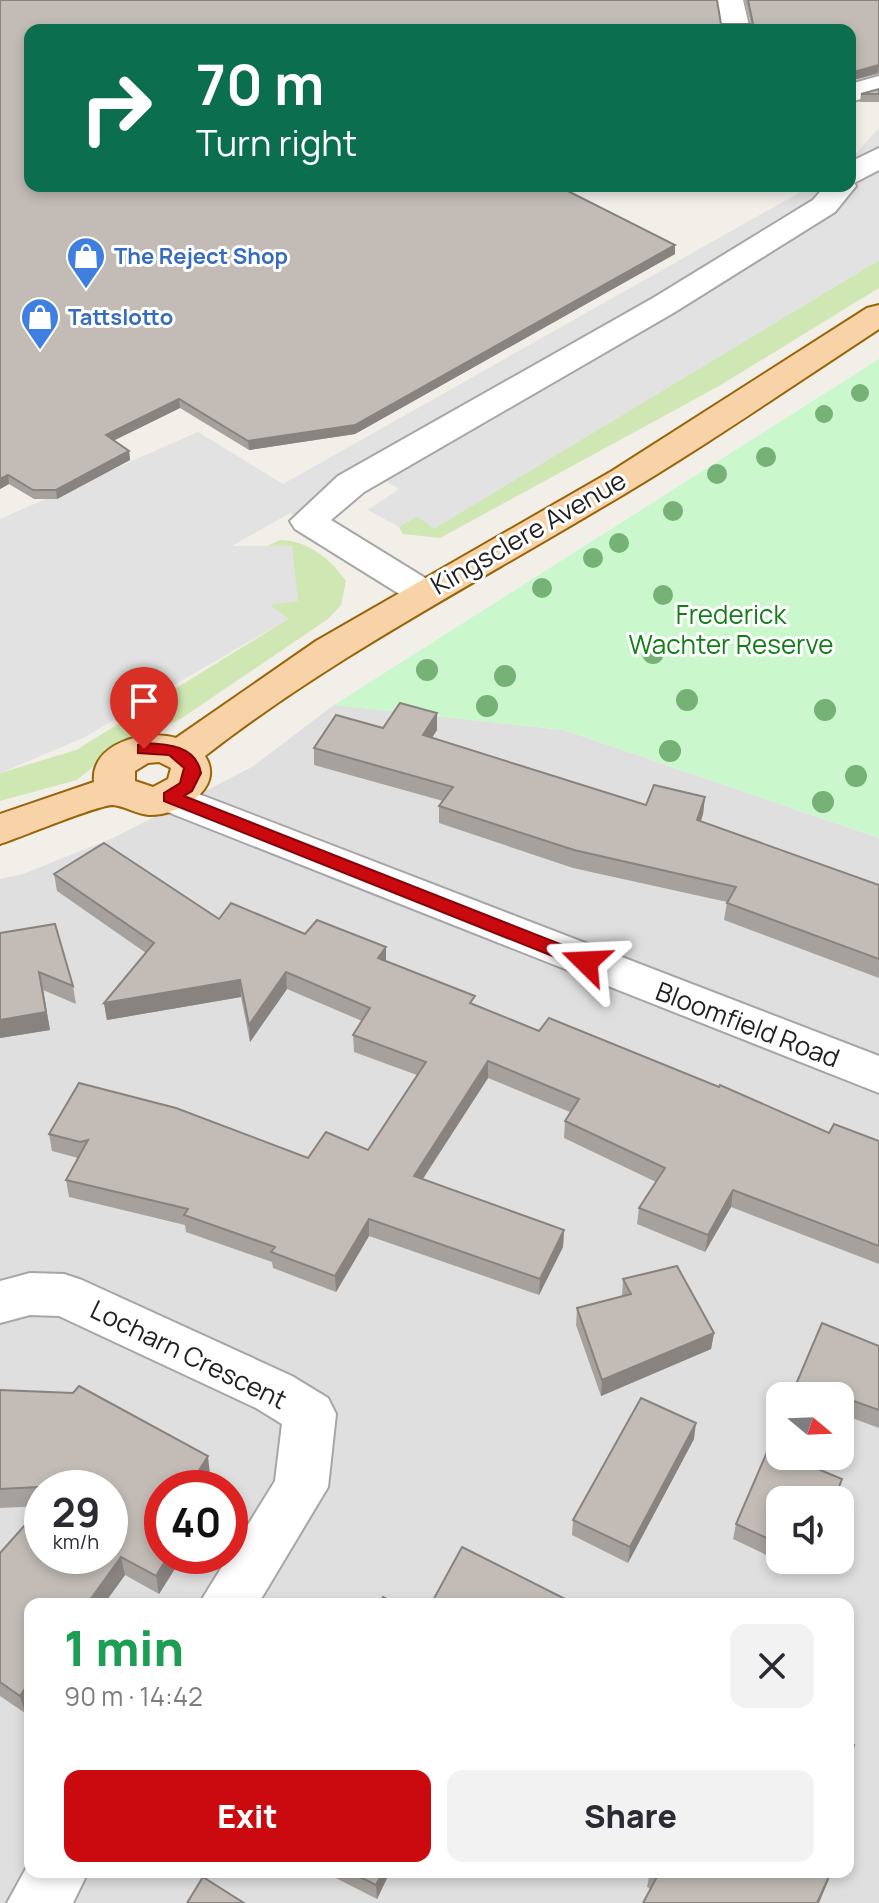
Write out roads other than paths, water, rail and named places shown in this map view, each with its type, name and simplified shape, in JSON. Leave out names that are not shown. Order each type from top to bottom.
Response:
[{"type":"main road","name":"Kingsclere Avenue","points":[[181,754],[236,709],[312,658],[422,592],[588,501],[879,315]]},
{"type":"main road","points":[[0,829],[117,789],[140,801],[170,797],[186,787],[193,773],[181,754],[154,748],[134,752],[115,769],[117,789]]},
{"type":"street","points":[[730,0],[735,24]]},
{"type":"street","points":[[856,91],[879,85]]},
{"type":"street","points":[[856,171],[879,157]]},
{"type":"street","points":[[422,592],[308,521],[351,484],[664,305],[828,204],[837,192]]},
{"type":"street","name":"Bloomfield Road","points":[[170,797],[469,917],[879,1075]]},
{"type":"street","name":"Locharn Crescent","points":[[0,1302],[30,1294],[64,1295],[274,1392],[310,1414],[301,1487],[231,1598]]},
{"type":"street","points":[[38,1903],[54,1878]]},
{"type":"place","name":"The Reject Shop","points":[[86,290]]},
{"type":"place","name":"Tattslotto","points":[[40,351]]},
{"type":"park label","name":"Frederick Wachter Reserve","points":[[731,629]]}]
